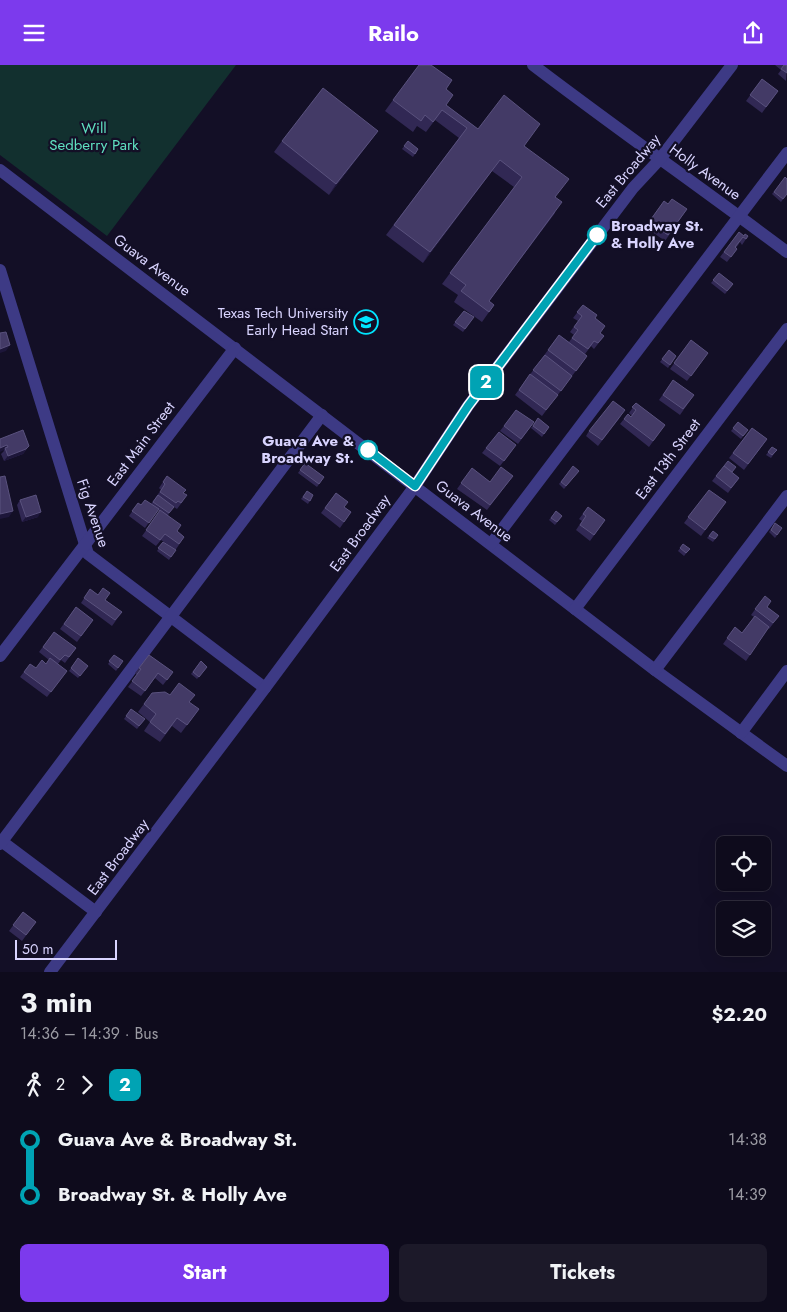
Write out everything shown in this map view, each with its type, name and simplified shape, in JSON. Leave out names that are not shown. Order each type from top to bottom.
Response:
[{"type":"street","name":"Holly Avenue","points":[[533,65],[787,252]]},
{"type":"street","name":"East Broadway","points":[[50,972],[415,486],[474,399],[633,188],[660,159],[732,65]]},
{"type":"street","points":[[491,544],[787,153]]},
{"type":"street","name":"Guava Avenue","points":[[0,170],[655,670],[787,766]]},
{"type":"street","name":"Fig Avenue","points":[[0,270],[85,545],[92,559],[265,688]]},
{"type":"street","name":"East 13th Street","points":[[575,609],[787,329]]},
{"type":"street","name":"East Main Street","points":[[0,656],[235,348]]},
{"type":"street","points":[[96,913],[1,842],[322,415]]},
{"type":"street","points":[[655,670],[787,496]]},
{"type":"street","points":[[741,733],[787,671]]},
{"type":"green space","name":"Will Sedberry Park","points":[[0,65],[236,65],[107,236],[0,155]]},
{"type":"building","points":[[419,65],[431,65],[452,80],[446,89],[453,95],[446,105],[478,129],[504,95],[540,124],[524,146],[569,179],[555,197],[562,202],[489,301],[494,305],[489,312],[461,291],[466,285],[450,273],[522,177],[500,160],[430,252],[394,225],[467,128],[442,110],[433,122],[425,115],[421,121],[393,100]]},
{"type":"building","points":[[784,65],[787,65],[787,73],[781,69]]},
{"type":"building","points":[[762,79],[778,91],[766,107],[750,95]]},
{"type":"building","points":[[323,88],[378,131],[336,184],[282,141]]},
{"type":"building","points":[[408,141],[418,149],[415,154],[404,146]]},
{"type":"building","points":[[785,177],[787,179],[787,194],[783,199],[774,192]]},
{"type":"building","points":[[672,199],[687,209],[668,235],[649,222],[664,201],[668,204]]},
{"type":"building","points":[[739,232],[744,236],[745,234],[748,236],[746,239],[743,237],[735,247],[737,249],[731,257],[724,252]]},
{"type":"building","points":[[719,273],[733,284],[727,291],[713,280]]},
{"type":"building","points":[[583,305],[597,315],[595,318],[605,326],[600,333],[604,336],[598,343],[594,341],[588,349],[572,338],[578,330],[574,327],[582,316],[577,312]]},
{"type":"building","points":[[464,311],[474,317],[465,329],[455,322]]},
{"type":"building","points":[[6,332],[10,345],[0,349],[0,333]]},
{"type":"building","points":[[559,335],[587,356],[576,371],[548,350]]},
{"type":"building","points":[[691,340],[708,353],[691,376],[674,363]]},
{"type":"building","points":[[669,350],[676,356],[670,365],[662,359]]},
{"type":"building","points":[[545,355],[572,376],[561,391],[533,370]]},
{"type":"building","points":[[530,374],[558,395],[546,410],[519,390]]},
{"type":"building","points":[[673,380],[694,395],[683,409],[663,395]]},
{"type":"building","points":[[613,401],[625,410],[602,440],[589,431]]},
{"type":"building","points":[[636,403],[665,425],[653,441],[624,419],[628,414],[631,417],[636,410],[632,407]]},
{"type":"building","points":[[516,410],[534,422],[521,439],[504,426]]},
{"type":"building","points":[[538,418],[549,427],[544,434],[533,426]]},
{"type":"building","points":[[738,422],[748,430],[743,436],[733,428]]},
{"type":"building","points":[[752,428],[767,439],[748,464],[733,453]]},
{"type":"building","points":[[23,430],[29,446],[8,456],[5,448],[8,447],[7,445],[0,448],[0,439]]},
{"type":"building","points":[[499,432],[516,445],[504,461],[486,448]]},
{"type":"building","points":[[772,447],[777,450],[772,455],[768,452]]},
{"type":"building","points":[[728,461],[736,467],[732,472],[724,466]]},
{"type":"building","points":[[305,463],[324,477],[319,484],[300,470]]},
{"type":"building","points":[[573,466],[579,471],[566,486],[561,482]]},
{"type":"building","points":[[724,466],[739,478],[731,488],[716,476]]},
{"type":"building","points":[[501,467],[513,476],[490,505],[461,483],[472,468],[490,482]]},
{"type":"building","points":[[5,476],[13,511],[0,514],[0,477]]},
{"type":"building","points":[[167,476],[186,490],[183,493],[187,495],[181,503],[178,501],[176,503],[160,492]]},
{"type":"building","points":[[709,490],[726,502],[705,530],[688,517]]},
{"type":"building","points":[[307,491],[313,495],[310,501],[303,497]]},
{"type":"building","points":[[336,493],[348,502],[344,507],[351,512],[344,522],[325,508]]},
{"type":"building","points":[[36,495],[41,512],[26,517],[20,500]]},
{"type":"building","points":[[158,495],[174,507],[169,513],[153,502]]},
{"type":"building","points":[[145,500],[159,509],[149,523],[132,511],[138,503],[141,505]]},
{"type":"building","points":[[588,507],[605,520],[594,535],[580,525],[586,516],[583,514]]},
{"type":"building","points":[[160,510],[181,525],[177,531],[184,537],[179,544],[165,534],[160,540],[146,530]]},
{"type":"building","points":[[556,511],[562,516],[557,522],[551,518]]},
{"type":"building","points":[[775,523],[782,528],[777,535],[771,530]]},
{"type":"building","points":[[713,531],[718,535],[715,539],[709,536]]},
{"type":"building","points":[[163,542],[176,550],[171,557],[158,548]]},
{"type":"building","points":[[683,544],[690,549],[686,553],[680,548]]},
{"type":"building","points":[[103,588],[110,593],[105,600],[122,612],[115,620],[84,598],[90,589],[98,595]]},
{"type":"building","points":[[765,596],[771,601],[767,607],[779,616],[773,623],[755,609]]},
{"type":"building","points":[[76,607],[93,620],[81,636],[64,624]]},
{"type":"building","points":[[755,616],[769,627],[750,655],[727,638],[735,627],[742,633]]},
{"type":"building","points":[[54,632],[76,648],[69,657],[65,655],[60,660],[43,647]]},
{"type":"building","points":[[114,655],[123,661],[118,668],[109,661]]},
{"type":"building","points":[[149,655],[173,672],[167,680],[158,673],[145,691],[132,681]]},
{"type":"building","points":[[50,658],[67,671],[51,692],[24,672],[30,664],[36,668],[42,660],[46,664]]},
{"type":"building","points":[[78,658],[88,666],[80,676],[71,668]]},
{"type":"building","points":[[201,661],[207,667],[199,677],[193,672]]},
{"type":"building","points":[[179,683],[195,695],[189,702],[199,709],[187,725],[177,718],[165,734],[150,722],[156,714],[144,704],[152,693],[165,692],[170,695]]},
{"type":"building","points":[[131,709],[145,719],[139,726],[126,716]]},
{"type":"building","points":[[23,912],[36,922],[26,935],[13,925]]},
{"type":"bus line","name":"2","points":[[368,450],[415,486],[468,406],[597,235]]},
{"type":"place","name":"Broadway St. & Holly Ave","points":[[597,235]]},
{"type":"place","name":"Texas Tech University Early Head Start","points":[[366,322]]},
{"type":"place","name":"Guava Ave & Broadway St.","points":[[368,450]]}]
